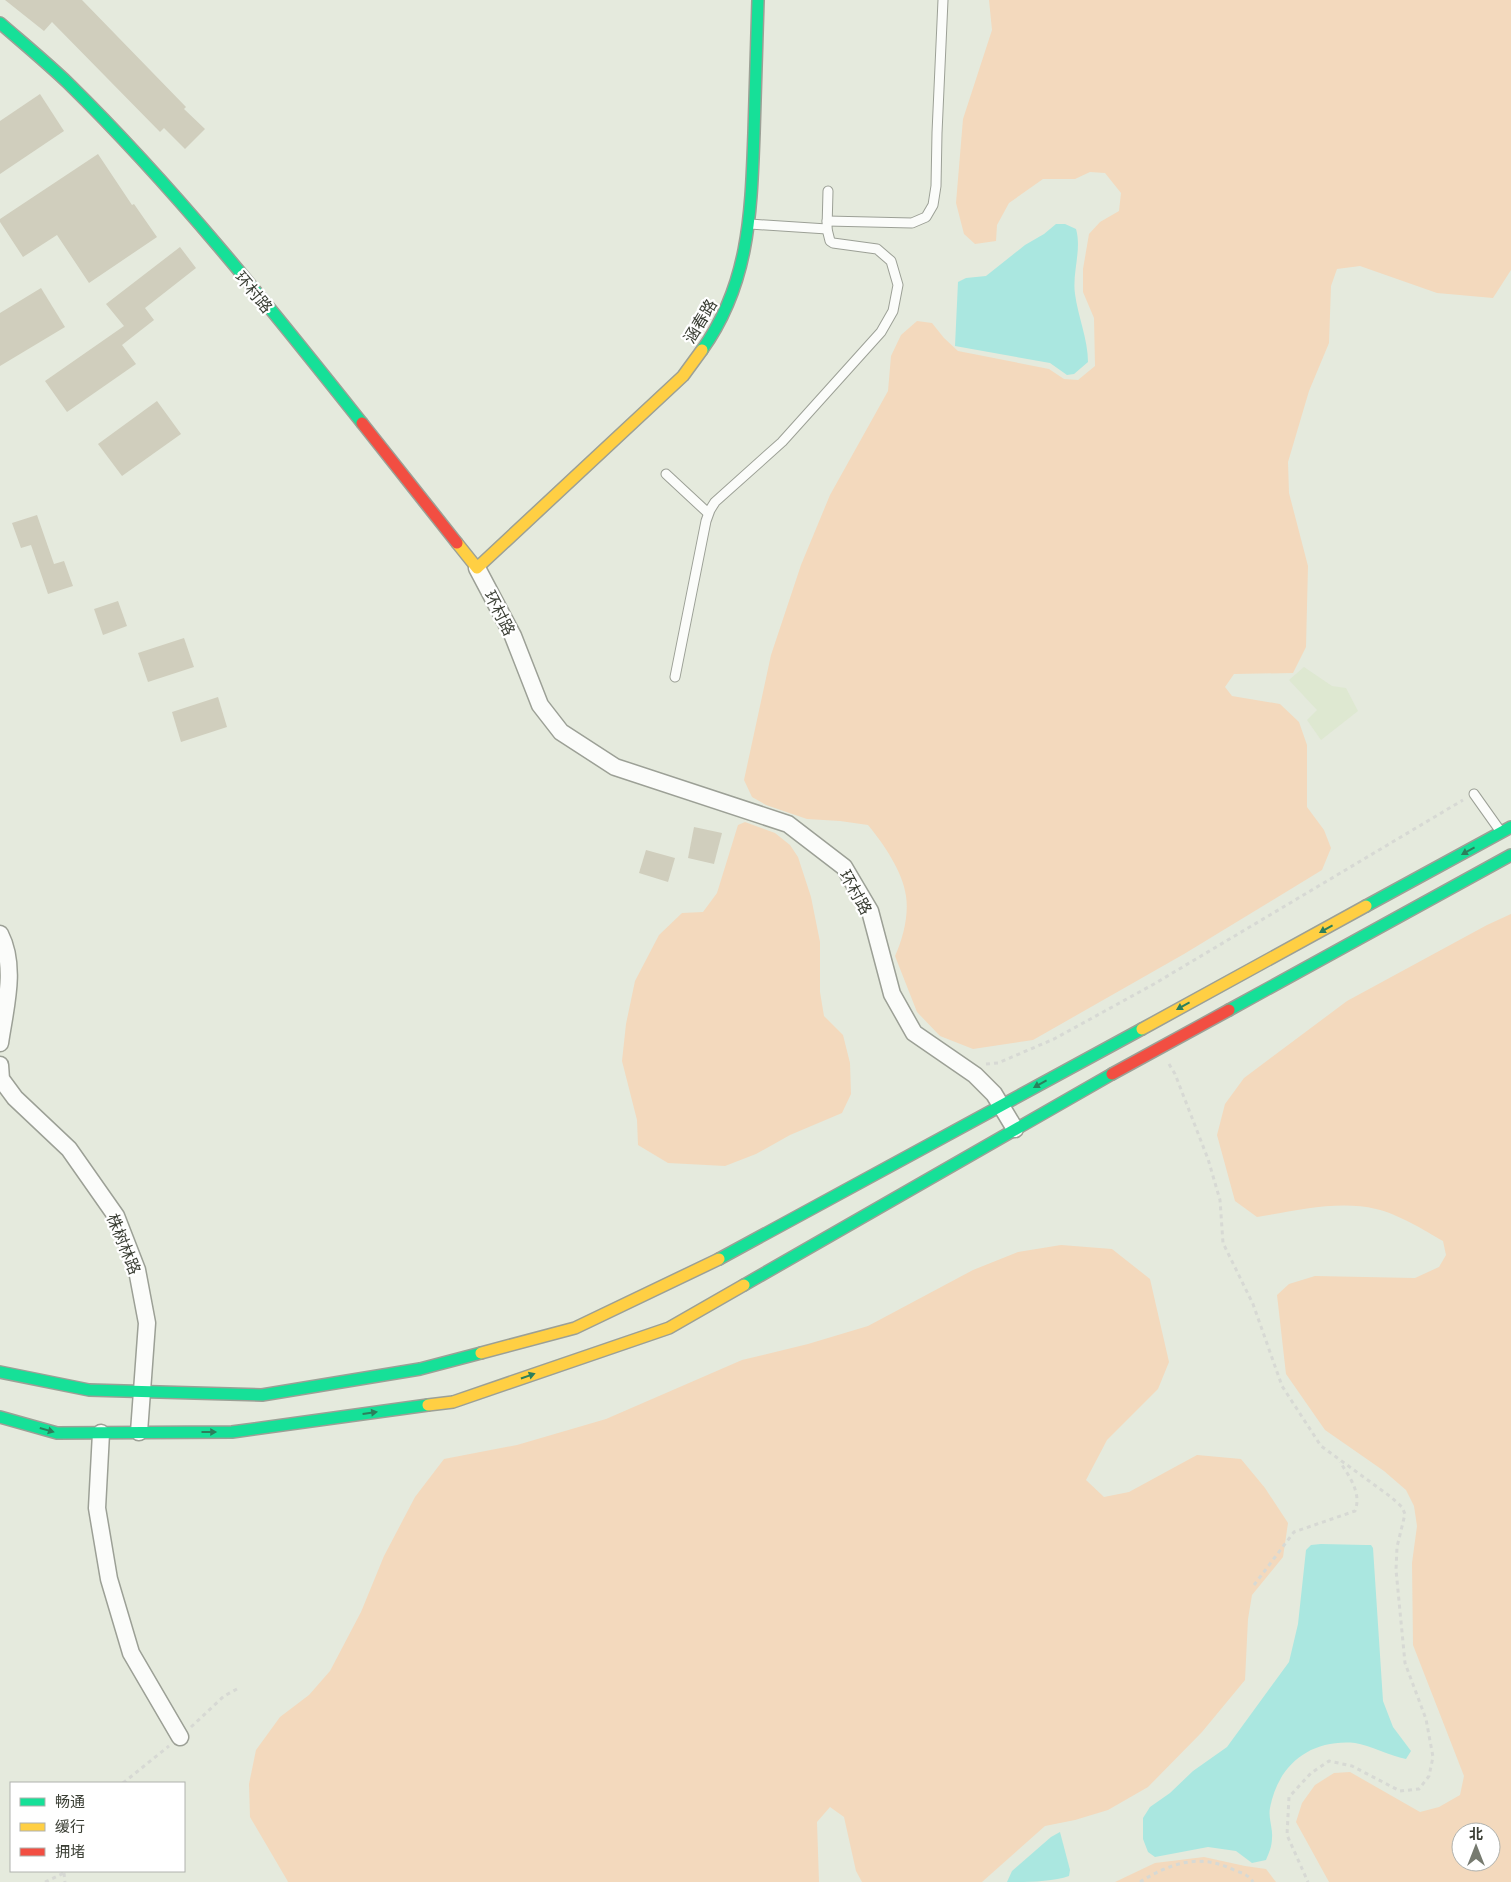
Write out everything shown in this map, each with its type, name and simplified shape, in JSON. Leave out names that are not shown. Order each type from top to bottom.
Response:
[{"type":"main road","name":"涵春路","points":[[477,568],[683,376],[707,344],[729,304],[741,268],[749,224],[758,0]]},
{"type":"main road","name":"环村路","points":[[0,23],[77,92],[163,183],[282,324],[477,568]]},
{"type":"main road","points":[[0,1372],[89,1390],[262,1395],[420,1369],[575,1328],[732,1253],[1506,830]]},
{"type":"main road","points":[[0,1417],[57,1433],[232,1432],[453,1402],[660,1332],[1016,1129],[1511,855]]},
{"type":"street","name":"环村路","points":[[477,568],[513,636],[540,706],[561,732],[615,767],[788,824],[844,867],[870,912],[892,994],[914,1033],[975,1075],[994,1094],[1016,1129]]},
{"type":"street","points":[[0,934],[5,944],[9,971],[0,1042]]},
{"type":"street","name":"株树林路","points":[[0,1065],[1,1079],[15,1098],[69,1149],[116,1216],[137,1270],[147,1323],[139,1432]]},
{"type":"street","points":[[101,1433],[97,1508],[108,1579],[131,1653],[180,1737]]},
{"type":"lane","points":[[749,224],[912,223],[926,217],[933,205],[936,186],[936,133],[943,0]]},
{"type":"lane","points":[[675,677],[708,513],[716,502],[782,442],[881,332],[893,311],[898,285],[891,261],[877,249],[833,243],[830,240],[827,225],[828,191]]},
{"type":"lane","points":[[666,474],[708,513]]},
{"type":"lane","points":[[1474,794],[1506,830]]},
{"type":"path","points":[[983,1064],[998,1063],[1054,1039],[1154,984],[1474,794]]},
{"type":"path","points":[[1159,1049],[1175,1074],[1208,1159],[1220,1200],[1223,1243],[1253,1304],[1282,1386],[1321,1446],[1391,1497],[1402,1507],[1405,1514],[1396,1547],[1396,1570],[1405,1663],[1426,1719],[1433,1757],[1429,1776],[1419,1789],[1400,1791],[1352,1766],[1329,1761],[1312,1773],[1289,1797],[1287,1835],[1308,1882]]},
{"type":"path","points":[[1254,1585],[1294,1532],[1355,1511],[1358,1503],[1356,1490],[1338,1459]]},
{"type":"path","points":[[1140,1882],[1159,1870],[1191,1861],[1222,1864],[1250,1877],[1253,1882]]},
{"type":"path","points":[[45,1882],[64,1872],[65,1882]]},
{"type":"shaded area","points":[[989,0],[1511,0],[1511,270],[1493,298],[1437,293],[1360,266],[1337,269],[1331,286],[1329,343],[1309,391],[1288,462],[1289,493],[1308,566],[1306,647],[1293,673],[1234,674],[1225,687],[1232,696],[1280,704],[1299,722],[1307,745],[1307,807],[1324,830],[1331,848],[1322,870],[1184,954],[1033,1040],[973,1049],[940,1036],[917,1012],[895,956],[901,942],[906,919],[907,903],[904,887],[897,868],[880,840],[868,825],[807,819],[766,805],[752,797],[744,780],[771,655],[801,565],[830,495],[888,391],[891,356],[901,335],[917,321],[932,323],[958,351],[1049,369],[1064,379],[1078,380],[1095,366],[1094,318],[1083,292],[1083,269],[1089,234],[1100,222],[1119,211],[1121,193],[1105,173],[1090,172],[1075,179],[1043,179],[1009,203],[997,225],[996,241],[975,244],[964,234],[956,203],[963,119],[992,30]]},
{"type":"shaded area","points":[[1304,667],[1332,686],[1346,688],[1358,711],[1321,740],[1307,720],[1317,710],[1289,680]]},
{"type":"shaded area","points":[[745,822],[775,833],[790,845],[798,857],[811,897],[820,942],[820,992],[824,1016],[843,1035],[850,1063],[851,1094],[842,1113],[790,1135],[756,1154],[725,1166],[668,1163],[638,1145],[637,1120],[622,1061],[626,1024],[635,981],[659,935],[682,913],[703,912],[717,893],[738,825]]},
{"type":"shaded area","points":[[1511,914],[1511,1882],[1329,1882],[1296,1822],[1302,1803],[1315,1785],[1334,1773],[1350,1772],[1420,1812],[1439,1807],[1460,1795],[1464,1776],[1413,1645],[1412,1563],[1417,1526],[1414,1506],[1406,1490],[1384,1471],[1325,1430],[1286,1374],[1277,1295],[1289,1284],[1315,1276],[1415,1278],[1439,1267],[1446,1255],[1443,1241],[1402,1218],[1384,1211],[1362,1207],[1332,1206],[1301,1209],[1257,1217],[1235,1201],[1217,1135],[1225,1104],[1244,1078],[1347,1001],[1487,925]]},
{"type":"shaded area","points":[[1061,1245],[1112,1249],[1150,1279],[1169,1362],[1158,1389],[1107,1440],[1086,1480],[1104,1497],[1129,1492],[1197,1455],[1241,1459],[1265,1488],[1288,1523],[1283,1557],[1252,1595],[1248,1619],[1245,1680],[1202,1732],[1148,1787],[1108,1810],[1075,1820],[1045,1826],[982,1882],[862,1882],[856,1871],[844,1817],[830,1807],[817,1822],[819,1882],[288,1882],[250,1817],[249,1784],[256,1750],[280,1717],[309,1695],[330,1671],[361,1612],[384,1556],[415,1497],[444,1459],[517,1445],[606,1419],[742,1360],[808,1344],[868,1326],[973,1270],[1018,1252]]},
{"type":"shaded area","points":[[1204,1857],[1266,1869],[1276,1882],[1115,1882],[1155,1863]]},
{"type":"water","points":[[1056,224],[1065,224],[1076,229],[1078,237],[1074,286],[1088,362],[1074,374],[1067,375],[1050,363],[955,346],[958,282],[966,278],[986,276],[1025,245],[1044,234]]},
{"type":"water","points":[[1311,1545],[1371,1545],[1373,1548],[1383,1701],[1393,1727],[1411,1751],[1406,1759],[1361,1744],[1339,1743],[1324,1745],[1310,1750],[1299,1758],[1280,1779],[1274,1793],[1270,1808],[1272,1841],[1266,1860],[1252,1863],[1236,1851],[1208,1847],[1155,1857],[1148,1852],[1143,1839],[1143,1818],[1150,1807],[1170,1793],[1193,1771],[1227,1747],[1289,1662],[1298,1624],[1306,1550]]},
{"type":"water","points":[[1060,1832],[1070,1870],[1069,1876],[1047,1881],[1007,1882],[1012,1871],[1051,1837]]},
{"type":"building","points":[[5,0],[82,0],[205,129],[185,149],[164,128],[160,132],[52,22],[44,31]]},
{"type":"building","points":[[40,94],[64,131],[0,174],[0,121]]},
{"type":"building","points":[[98,154],[132,205],[134,204],[157,237],[89,283],[57,235],[23,257],[0,222],[0,219]]},
{"type":"building","points":[[180,247],[196,268],[145,308],[154,320],[122,345],[136,364],[67,412],[45,381],[124,326],[106,304]]},
{"type":"building","points":[[41,288],[65,327],[0,366],[0,313]]},
{"type":"building","points":[[157,401],[181,434],[122,476],[98,444]]},
{"type":"building","points":[[37,515],[54,564],[64,561],[73,586],[48,594],[31,545],[21,548],[12,523]]},
{"type":"building","points":[[118,601],[127,626],[103,635],[94,609]]},
{"type":"building","points":[[184,638],[194,667],[148,682],[138,653]]},
{"type":"building","points":[[218,697],[227,727],[181,742],[172,712]]},
{"type":"building","points":[[694,827],[722,833],[714,864],[688,858]]},
{"type":"building","points":[[646,850],[675,858],[668,882],[639,873]]},
{"type":"traffic: fast","points":[[702,350],[718,325],[730,299],[745,246],[751,190],[758,0]]},
{"type":"traffic: fast","points":[[0,23],[68,83],[146,164],[220,248],[362,423]]},
{"type":"traffic: fast","points":[[1366,906],[1511,827]]},
{"type":"traffic: fast","points":[[1229,1010],[1511,855]]},
{"type":"traffic: fast","points":[[719,1259],[1142,1029]]},
{"type":"traffic: fast","points":[[744,1285],[1112,1074]]},
{"type":"traffic: fast","points":[[0,1372],[89,1390],[262,1395],[420,1369],[481,1353]]},
{"type":"traffic: fast","points":[[0,1417],[57,1433],[232,1432],[428,1405]]},
{"type":"traffic: slow","points":[[457,543],[477,568],[683,376],[702,350]]},
{"type":"traffic: slow","points":[[1142,1029],[1366,906]]},
{"type":"traffic: slow","points":[[481,1353],[575,1328],[719,1259]]},
{"type":"traffic: slow","points":[[428,1405],[453,1402],[669,1328],[744,1285]]},
{"type":"traffic: jam","points":[[362,423],[457,543]]},
{"type":"traffic: jam","points":[[1112,1074],[1229,1010]]}]
